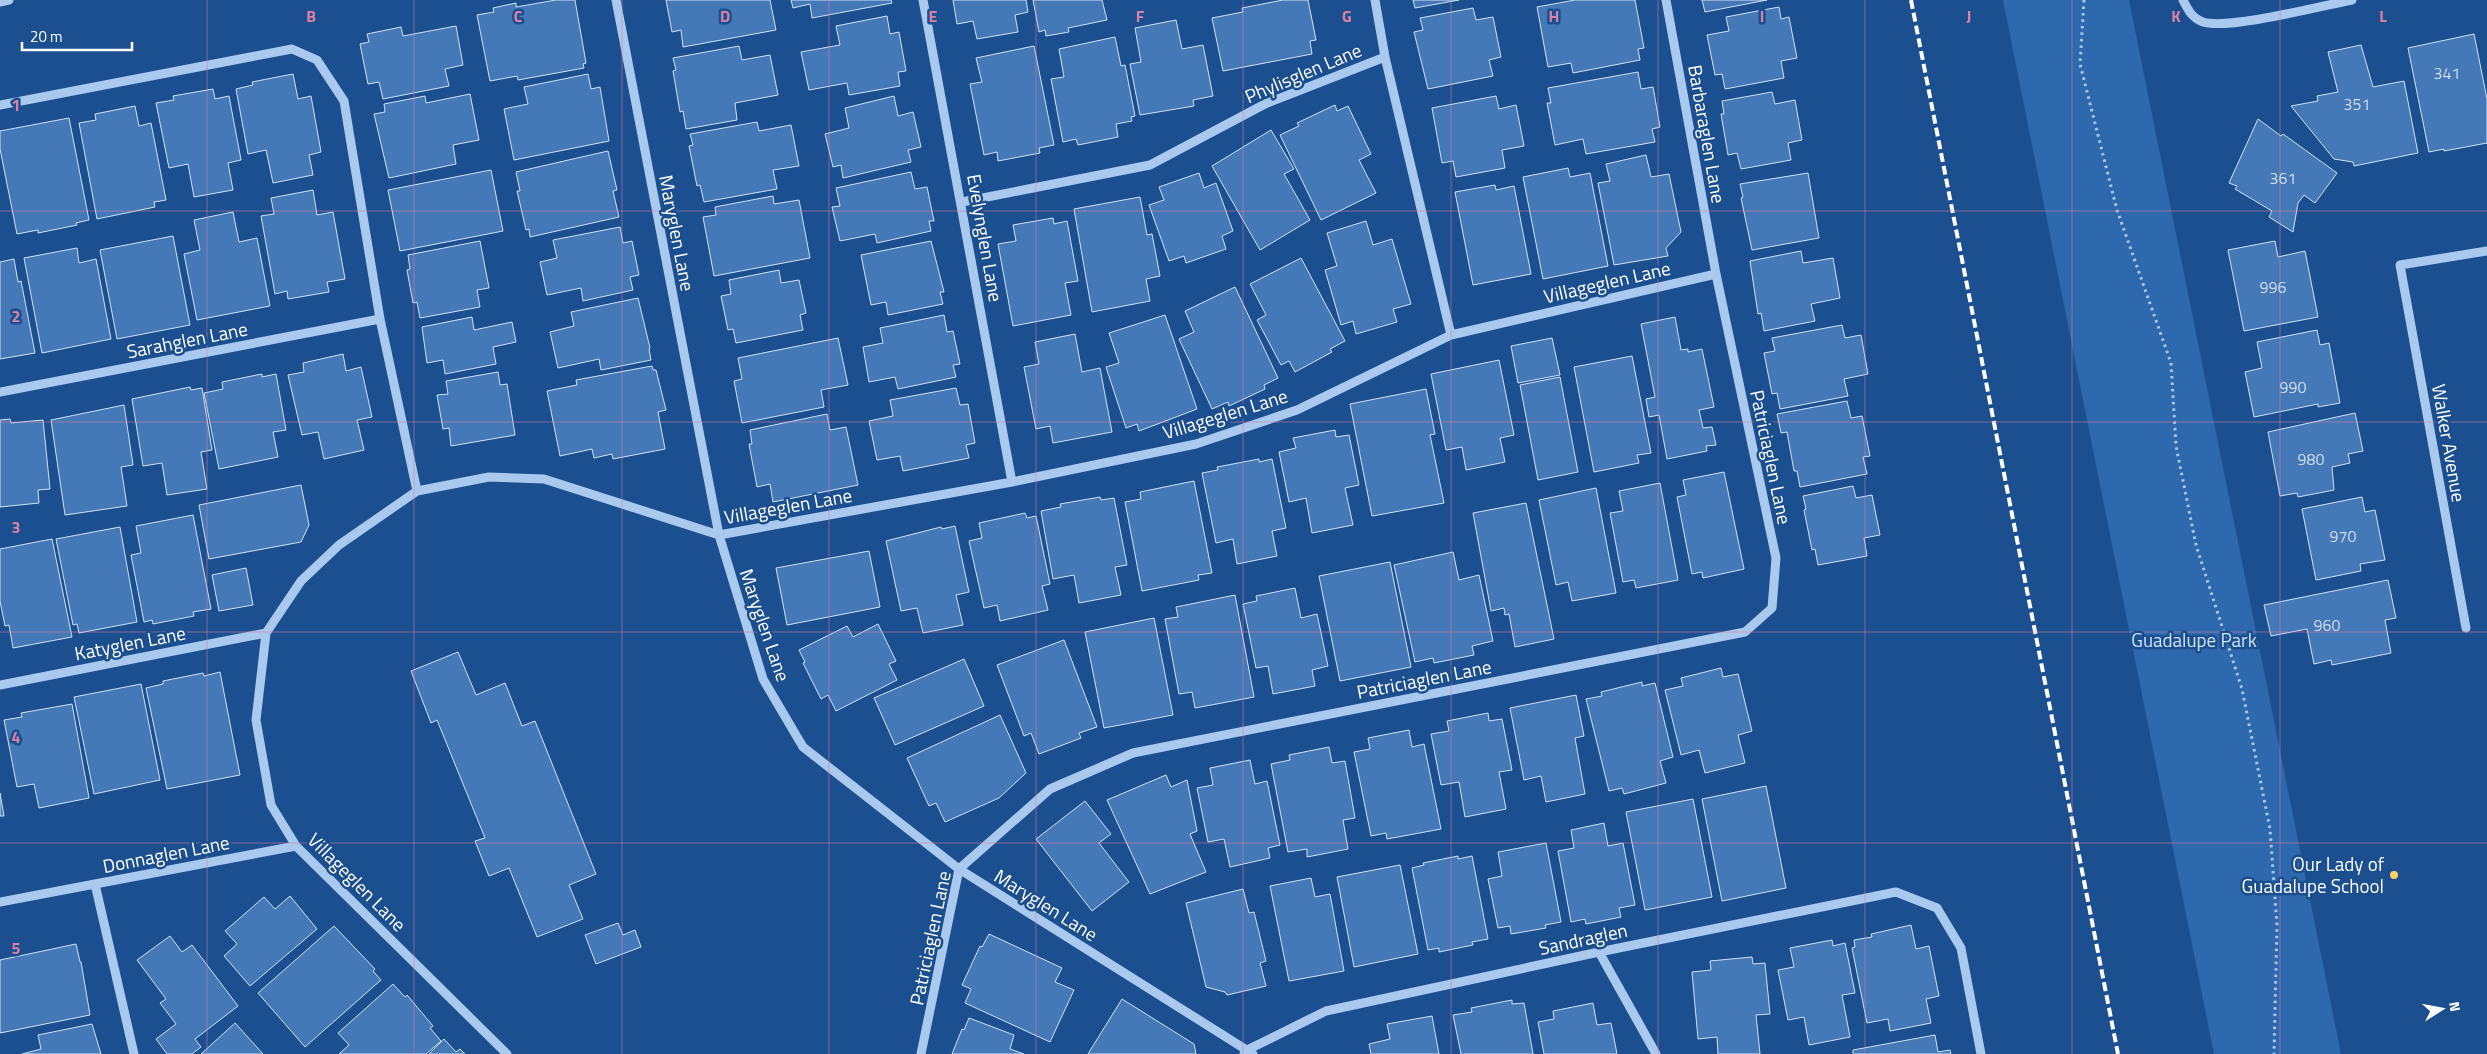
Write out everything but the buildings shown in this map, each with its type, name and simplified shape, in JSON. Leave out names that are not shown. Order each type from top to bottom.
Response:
[{"type":"street","points":[[0,2],[9,0]]},
{"type":"street","name":"Maryglen Lane","points":[[616,0],[719,535],[763,679],[803,748],[959,870],[1248,1053]]},
{"type":"street","name":"Evelynglen Lane","points":[[923,0],[962,202],[1012,482]]},
{"type":"street","points":[[1375,0],[1385,57]]},
{"type":"street","name":"Barbaraglen Lane","points":[[1666,0],[1716,274]]},
{"type":"street","points":[[2183,0],[2191,16],[2203,22],[2229,24],[2352,0]]},
{"type":"street","points":[[0,105],[292,50],[317,60],[344,101],[380,319],[417,491]]},
{"type":"street","name":"Phylisglen Lane","points":[[962,202],[1150,164],[1265,104],[1385,57],[1451,335]]},
{"type":"street","name":"Walker Avenue","points":[[2466,628],[2400,265],[2487,251]]},
{"type":"street","name":"Villageglen Lane","points":[[507,1054],[296,846],[271,805],[256,720],[266,634],[301,581],[339,546],[417,491],[489,477],[544,479],[719,535],[1012,482],[1196,444],[1296,410],[1451,335],[1716,274]]},
{"type":"street","name":"Patriciaglen Lane","points":[[922,1054],[959,870],[1050,789],[1133,753],[1745,632],[1772,608],[1776,558],[1716,274]]},
{"type":"street","name":"Sarahglen Lane","points":[[0,392],[380,319]]},
{"type":"street","name":"Katyglen Lane","points":[[0,685],[266,634]]},
{"type":"street","name":"Donnaglen Lane","points":[[134,1054],[95,884],[296,846]]},
{"type":"street","points":[[0,902],[95,884]]},
{"type":"street","name":"Sandraglen","points":[[1248,1053],[1326,1011],[1599,952],[1896,892],[1937,908],[1961,948],[1981,1054]]},
{"type":"street","points":[[1599,952],[1656,1054]]},
{"type":"path","points":[[2084,0],[2080,64],[2117,210],[2171,363],[2176,446],[2196,545],[2242,689],[2270,829],[2277,925],[2274,1054]]},
{"type":"green space","name":"Guadalupe Park","points":[[2003,0],[2129,0],[2341,1054],[2214,1054]]},
{"type":"railway","points":[[1911,0],[2118,1054]]},
{"type":"place","name":"Our Lady of Guadalupe School","points":[[2394,875]]}]
